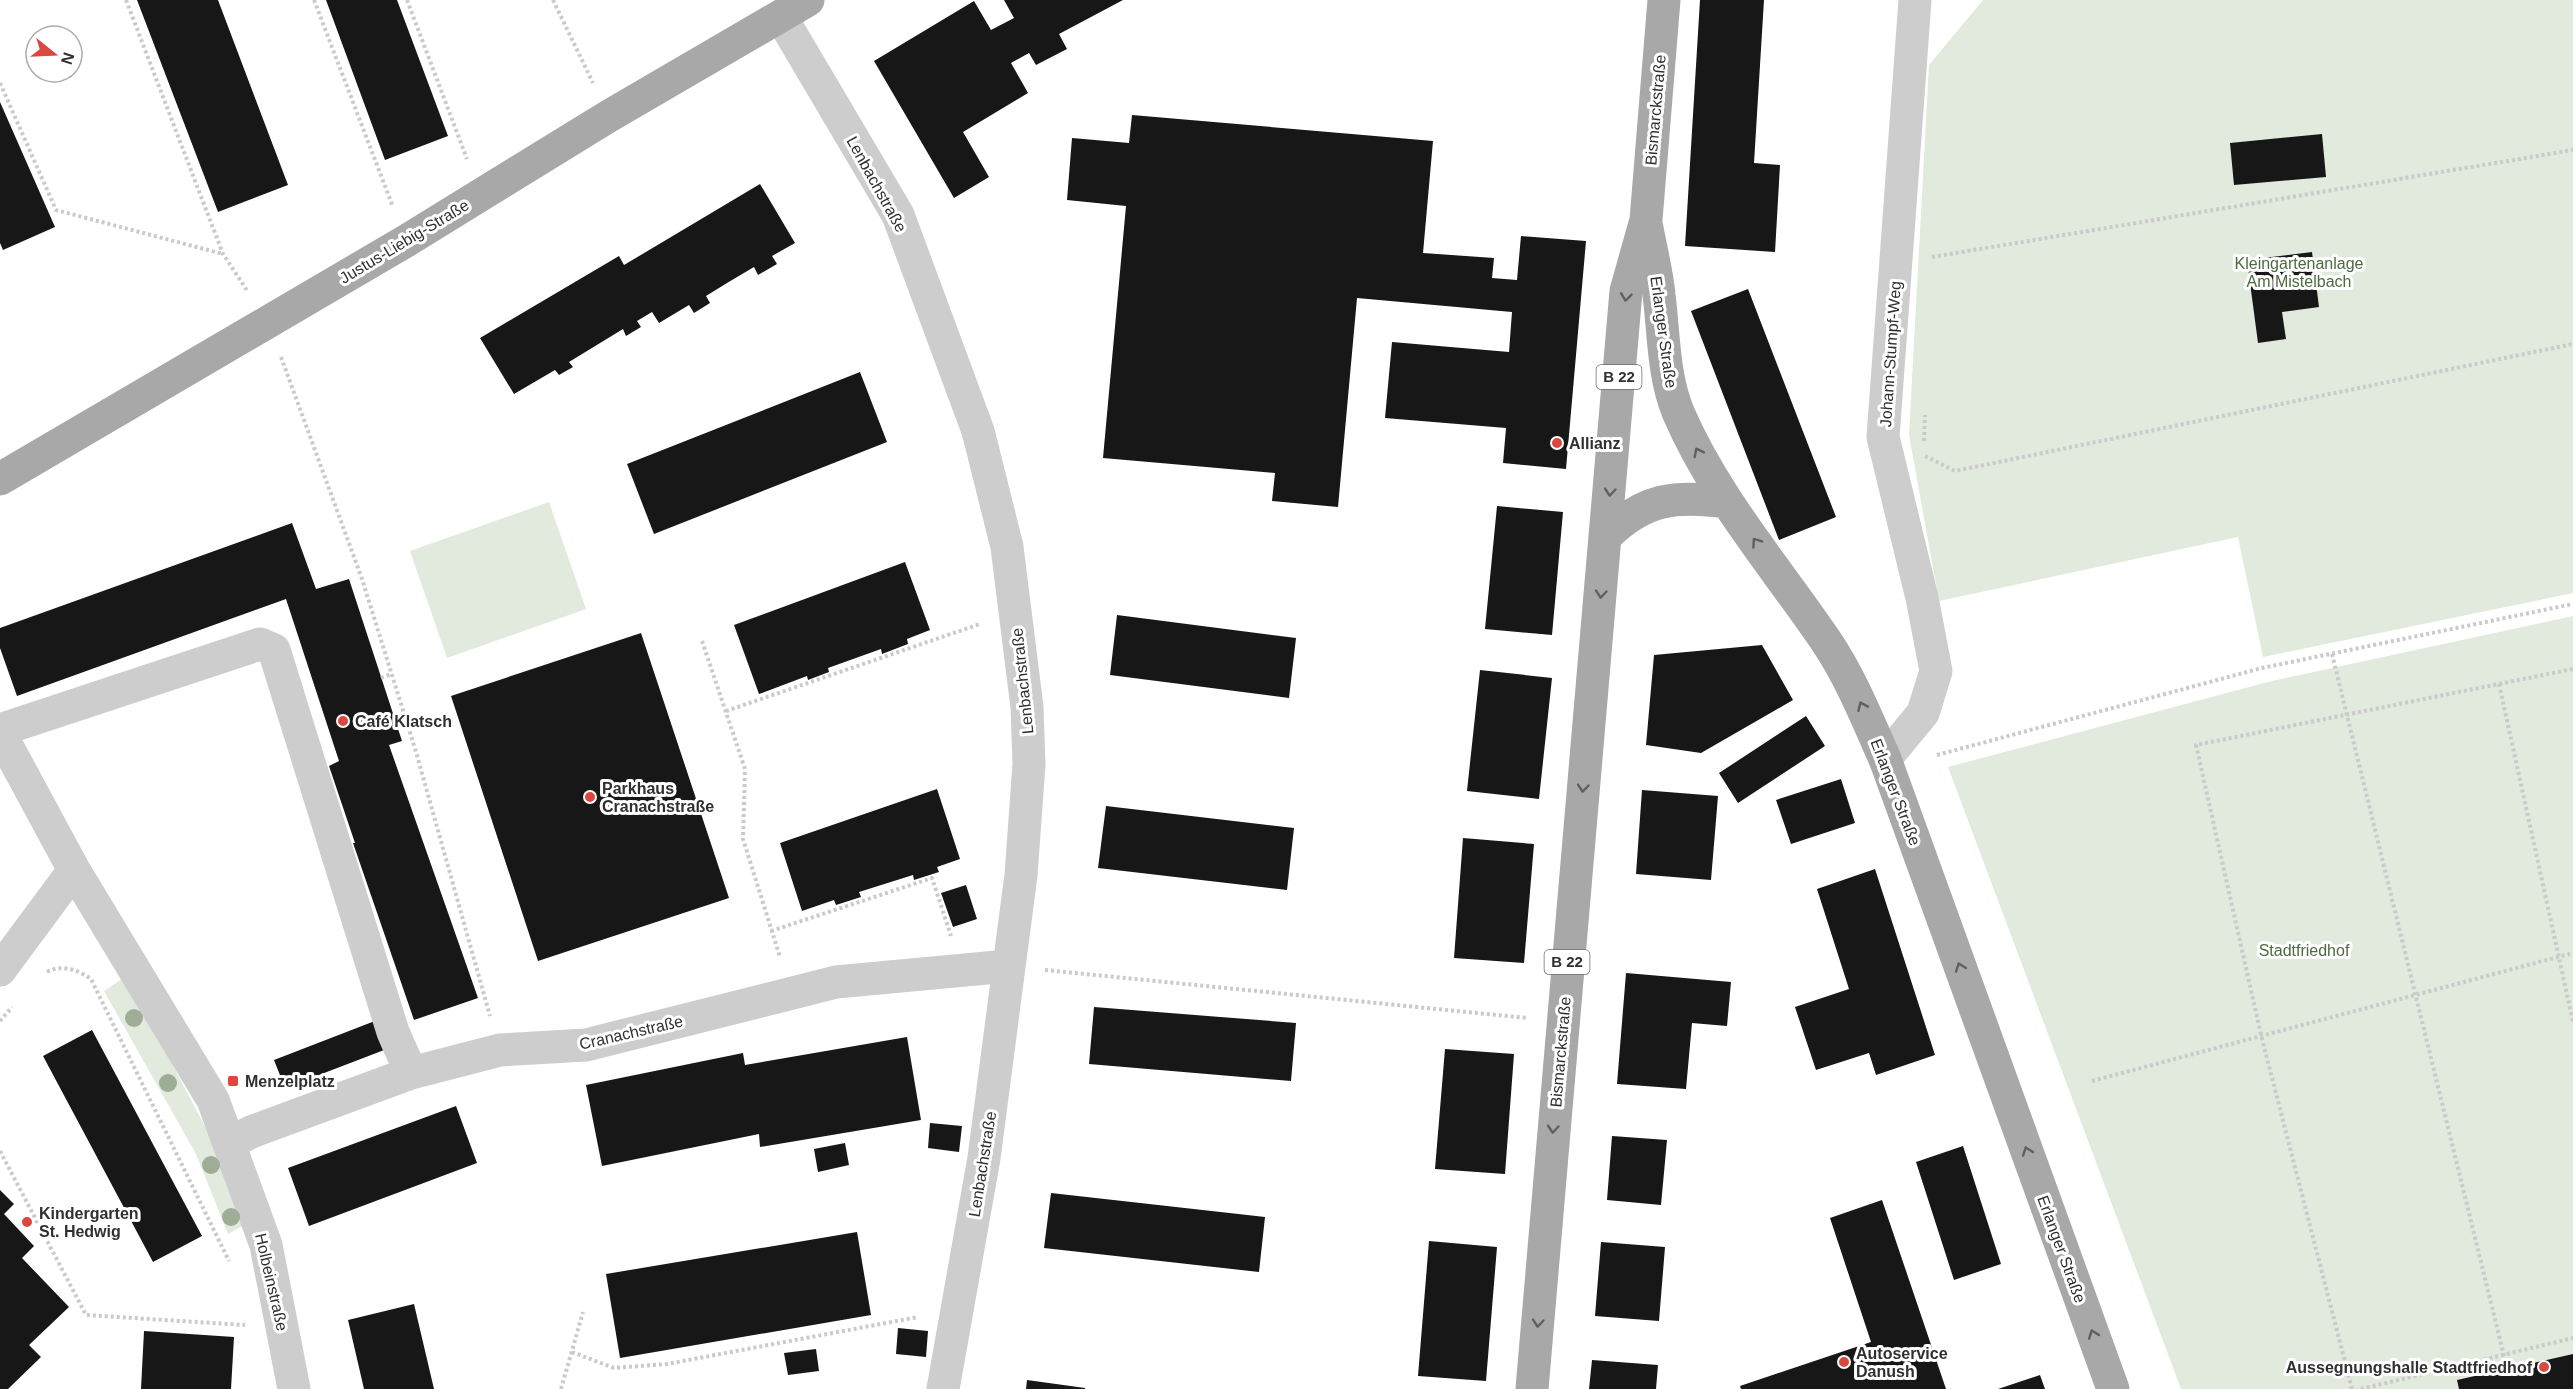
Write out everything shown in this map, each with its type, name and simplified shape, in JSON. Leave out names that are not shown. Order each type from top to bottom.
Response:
[{"type":"main road","name":"Justus-Liebig-Straße","points":[[0,479],[406,241],[609,116],[808,0]]},
{"type":"main road","name":"Bismarckstraße","points":[[1646,220],[1665,0]]},
{"type":"main road","name":"Erlanger Straße","points":[[1646,220],[1659,293],[1664,353],[1677,410],[1701,459],[1727,502],[1844,669],[1885,759],[2113,1389]]},
{"type":"main road","name":"B 22","points":[[1606,536],[1626,291],[1646,220]]},
{"type":"main road","points":[[1606,536],[1623,519],[1642,508],[1671,500],[1698,498],[1727,502]]},
{"type":"main road","name":"Bismarckstraße","points":[[1532,1389],[1562,1022],[1606,536]]},
{"type":"street","name":"Johann-Stumpf-Weg","points":[[1885,759],[1923,713],[1936,671],[1922,598],[1883,437],[1915,0]]},
{"type":"street","name":"Lenbachstraße","points":[[781,17],[898,215],[978,431],[1007,548],[1027,707],[1029,764],[1021,876],[984,1158],[944,1389]]},
{"type":"street","points":[[229,1144],[213,1100],[74,870],[0,731],[260,644],[274,650],[393,1032],[411,1073]]},
{"type":"street","points":[[0,970],[74,870]]},
{"type":"street","name":"Cranachstraße","points":[[229,1144],[251,1132],[411,1073],[500,1050],[586,1045],[836,982],[1008,966]]},
{"type":"street","name":"Holbeinstraße","points":[[229,1144],[266,1245],[294,1389]]},
{"type":"path","points":[[126,0],[223,254],[268,321],[362,579],[420,763],[500,1050]]},
{"type":"path","points":[[314,0],[406,241]]},
{"type":"path","points":[[407,0],[481,195]]},
{"type":"path","points":[[553,0],[609,116]]},
{"type":"path","points":[[0,83],[56,210],[223,254]]},
{"type":"path","points":[[1929,257],[2573,150]]},
{"type":"path","points":[[1924,455],[1954,471],[2573,345]]},
{"type":"path","points":[[1924,444],[1925,409]]},
{"type":"path","points":[[1885,759],[1942,755],[2256,670],[2573,604]]},
{"type":"path","points":[[726,711],[1015,612]]},
{"type":"path","points":[[702,641],[745,769],[742,839],[792,993]]},
{"type":"path","points":[[2332,654],[2504,1356]]},
{"type":"path","points":[[2352,1389],[2261,1035],[2196,745],[2573,669]]},
{"type":"path","points":[[381,678],[392,674]]},
{"type":"path","points":[[2499,684],[2573,1022]]},
{"type":"path","points":[[771,931],[932,878],[962,970]]},
{"type":"path","points":[[2092,1081],[2573,953]]},
{"type":"path","points":[[1008,966],[1562,1022]]},
{"type":"path","points":[[45,973],[53,969],[75,969],[91,979],[230,1263]]},
{"type":"path","points":[[0,1021],[13,1005]]},
{"type":"path","points":[[0,1151],[86,1315],[250,1325]]},
{"type":"path","points":[[572,1352],[614,1368],[667,1364],[957,1310]]},
{"type":"path","points":[[561,1389],[583,1312]]},
{"type":"path","points":[[2361,1389],[2573,1338]]},
{"type":"green space","name":"Kleingartenanlage Am Mistelbach","points":[[1983,0],[2573,0],[2573,593],[2263,657],[2238,537],[1939,601],[1909,435],[1929,65]]},
{"type":"green space","points":[[549,502],[586,609],[447,658],[410,551]]},
{"type":"green space","name":"Stadtfriedhof","points":[[2573,616],[2573,1389],[2181,1389],[1948,767],[2272,681]]},
{"type":"green space","points":[[126,976],[212,1140],[246,1224],[228,1234],[196,1154],[104,991]]},
{"type":"building","points":[[137,0],[218,0],[288,185],[218,212]]},
{"type":"building","points":[[326,0],[397,0],[448,136],[385,160]]},
{"type":"building","points":[[1004,0],[1123,0],[1059,34],[1067,49],[1036,65],[1029,53],[1011,63],[1028,93],[963,132],[989,177],[954,198],[874,61],[974,1],[991,30],[1014,18]]},
{"type":"building","points":[[1700,0],[1764,0],[1754,163],[1780,165],[1775,252],[1685,246]]},
{"type":"building","points":[[0,102],[55,227],[3,250],[0,243]]},
{"type":"building","points":[[1132,115],[1433,141],[1423,253],[1494,258],[1492,278],[1517,280],[1521,236],[1586,241],[1566,469],[1503,463],[1506,428],[1385,418],[1392,342],[1509,352],[1512,312],[1357,298],[1338,507],[1272,501],[1275,473],[1103,458],[1126,206],[1067,200],[1072,138],[1129,143]]},
{"type":"building","points":[[2322,134],[2326,177],[2234,185],[2230,143]]},
{"type":"building","points":[[760,184],[795,243],[772,256],[777,264],[758,275],[754,267],[706,296],[710,303],[694,313],[689,305],[659,323],[652,312],[637,321],[641,327],[626,336],[623,329],[569,362],[573,367],[559,375],[555,370],[514,394],[480,338],[619,256],[624,265]]},
{"type":"building","points":[[2312,252],[2319,307],[2282,312],[2286,339],[2258,343],[2247,260]]},
{"type":"building","points":[[1748,289],[1836,517],[1779,540],[1691,311]]},
{"type":"building","points":[[860,372],[887,442],[654,534],[627,464]]},
{"type":"building","points":[[1497,506],[1563,512],[1552,635],[1485,629]]},
{"type":"building","points":[[292,523],[316,589],[349,579],[402,741],[389,745],[478,998],[414,1020],[329,766],[339,761],[286,599],[17,696],[0,648],[0,628]]},
{"type":"building","points":[[905,562],[930,630],[907,639],[908,644],[882,654],[881,649],[828,668],[829,672],[808,680],[807,676],[759,694],[734,625]]},
{"type":"building","points":[[1117,615],[1296,638],[1289,698],[1110,675]]},
{"type":"building","name":"Parkhaus Cranachstraße","points":[[641,633],[729,898],[538,961],[451,696]]},
{"type":"building","points":[[1762,645],[1793,700],[1701,753],[1646,745],[1654,655]]},
{"type":"building","points":[[1480,670],[1552,678],[1539,799],[1467,791]]},
{"type":"building","points":[[1806,716],[1825,746],[1738,803],[1719,773]]},
{"type":"building","points":[[1841,779],[1855,823],[1791,844],[1776,800]]},
{"type":"building","points":[[937,789],[960,859],[937,867],[939,872],[914,880],[913,875],[859,892],[861,897],[836,905],[834,900],[802,911],[780,843]]},
{"type":"building","points":[[1642,790],[1718,796],[1711,880],[1636,874]]},
{"type":"building","points":[[1106,806],[1294,828],[1287,890],[1098,868]]},
{"type":"building","points":[[1463,838],[1534,844],[1524,963],[1454,958]]},
{"type":"building","points":[[1875,869],[1935,1055],[1876,1075],[1869,1053],[1816,1070],[1795,1007],[1849,989],[1817,889]]},
{"type":"building","points":[[966,885],[977,919],[953,927],[941,893]]},
{"type":"building","points":[[1626,973],[1731,982],[1727,1026],[1692,1023],[1686,1089],[1617,1084]]},
{"type":"building","points":[[1094,1007],[1296,1023],[1291,1081],[1089,1064]]},
{"type":"building","points":[[380,1019],[392,1047],[285,1088],[274,1060]]},
{"type":"building","points":[[92,1030],[202,1236],[153,1262],[43,1056]]},
{"type":"building","points":[[907,1037],[921,1120],[760,1147],[759,1134],[602,1166],[586,1085],[743,1053],[745,1065]]},
{"type":"building","points":[[1445,1049],[1514,1054],[1505,1174],[1435,1169]]},
{"type":"building","points":[[456,1106],[477,1163],[309,1226],[288,1168]]},
{"type":"building","points":[[930,1123],[962,1126],[959,1152],[928,1148]]},
{"type":"building","points":[[1612,1136],[1667,1140],[1661,1205],[1607,1200]]},
{"type":"building","points":[[845,1143],[849,1165],[818,1172],[814,1149]]},
{"type":"building","points":[[1963,1146],[2001,1264],[1954,1280],[1916,1162]]},
{"type":"building","points":[[0,1190],[14,1204],[4,1214],[34,1246],[22,1258],[69,1307],[29,1345],[41,1357],[8,1389],[0,1389]]},
{"type":"building","points":[[1051,1193],[1265,1217],[1259,1272],[1044,1248]]},
{"type":"building","points":[[1882,1200],[1946,1389],[1741,1389],[1740,1386],[1871,1342],[1830,1218]]},
{"type":"building","points":[[857,1232],[871,1315],[620,1358],[606,1274]]},
{"type":"building","points":[[1429,1241],[1497,1247],[1486,1381],[1418,1376]]},
{"type":"building","points":[[1601,1242],[1665,1247],[1659,1321],[1595,1316]]},
{"type":"building","points":[[414,1304],[434,1389],[364,1389],[348,1320]]},
{"type":"building","points":[[898,1328],[928,1331],[926,1357],[896,1354]]},
{"type":"building","points":[[144,1331],[234,1337],[231,1389],[141,1389]]},
{"type":"building","points":[[816,1349],[819,1371],[788,1375],[784,1353]]},
{"type":"building","name":"Aussegnungshalle Stadtfriedhof","points":[[2573,1354],[2573,1389],[2459,1389],[2457,1380]]},
{"type":"building","points":[[1592,1360],[1658,1365],[1656,1389],[1589,1389]]},
{"type":"building","points":[[2040,1375],[2045,1389],[1998,1389]]},
{"type":"building","points":[[1027,1380],[1085,1388],[1085,1389],[1026,1389]]},
{"type":"place","name":"Allianz","points":[[1557,443]]},
{"type":"place","name":"Café Klatsch","points":[[343,721]]},
{"type":"place","name":"Parkhaus Cranachstraße","points":[[590,797]]},
{"type":"place","name":"Menzelplatz","points":[[233,1081]]},
{"type":"place","name":"Kindergarten St. Hedwig","points":[[27,1222]]},
{"type":"place","name":"Autoservice Danush","points":[[1844,1362]]},
{"type":"place","name":"Aussegnungshalle Stadtfriedhof","points":[[2544,1367]]}]
